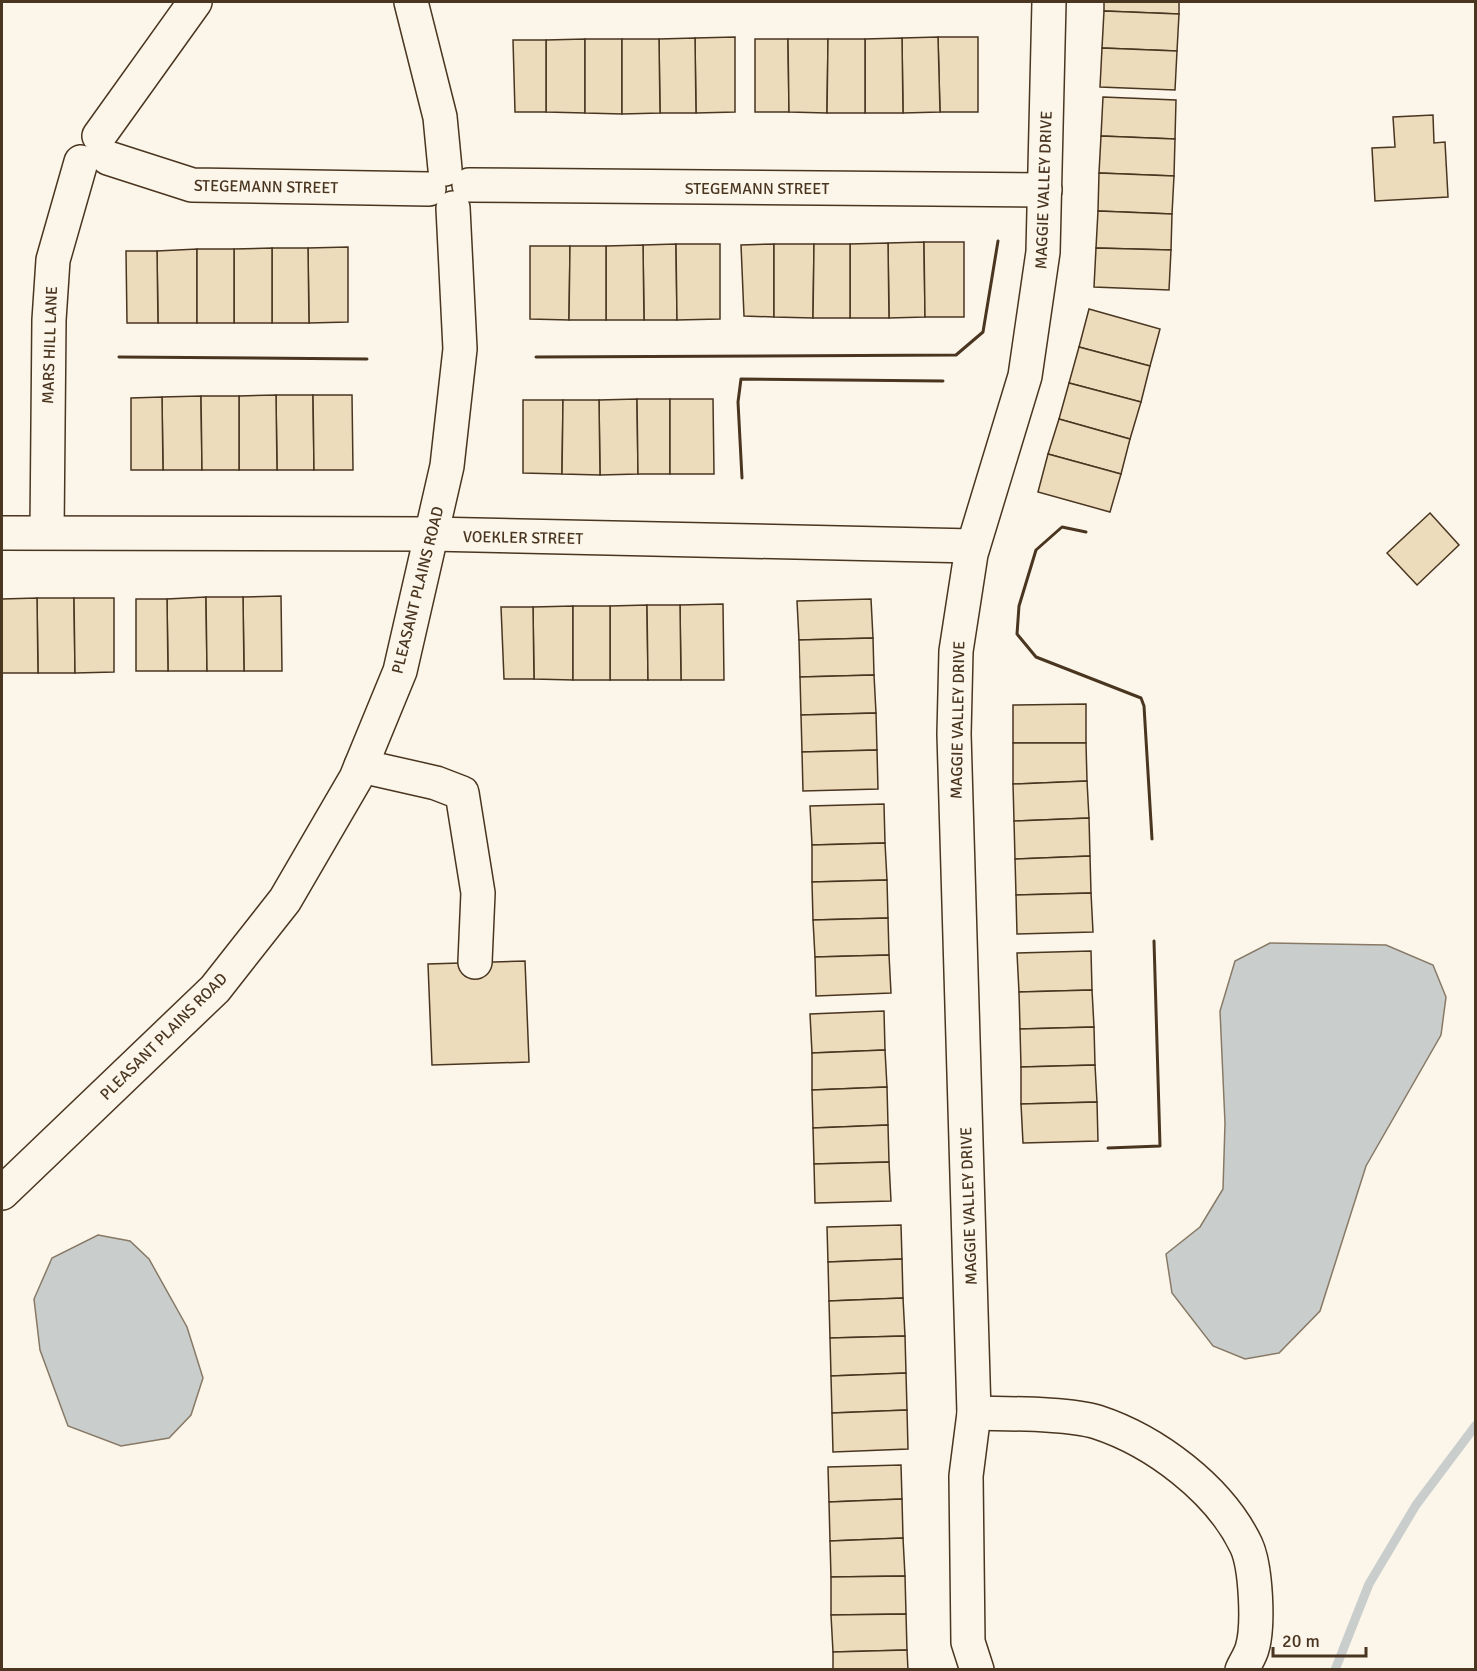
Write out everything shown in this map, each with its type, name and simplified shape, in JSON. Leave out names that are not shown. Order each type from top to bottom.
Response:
[{"type":"street","name":"MARS HILL LANE","points":[[47,532],[49,320],[53,260],[96,152],[195,2]]},
{"type":"street","name":"PLEASANT PLAINS ROAD","points":[[2,1193],[214,989],[285,900],[361,766],[400,671],[447,466],[460,349],[449,188],[440,117],[411,2]]},
{"type":"street","name":"MAGGIE VALLEY DRIVE","points":[[977,1670],[968,1642],[966,1476],[974,1413],[954,734],[956,651],[973,546],[1025,376],[1043,252],[1049,2]]},
{"type":"street","name":"STEGEMANN STREET","points":[[96,152],[192,185],[1045,190]]},
{"type":"street","name":"VOEKLER STREET","points":[[2,533],[431,534],[973,546]]},
{"type":"street","points":[[361,766],[436,783],[462,793],[478,893],[475,962]]},
{"type":"street","points":[[974,1413],[1094,1421],[1124,1432],[1162,1455],[1204,1488],[1234,1524],[1247,1547],[1254,1578],[1255,1619],[1252,1648],[1242,1670]]},
{"type":"shaded area","points":[[1270,943],[1386,945],[1433,965],[1446,997],[1441,1035],[1366,1166],[1320,1311],[1279,1353],[1245,1359],[1213,1346],[1172,1293],[1166,1254],[1200,1227],[1223,1189],[1225,1123],[1220,1011],[1235,961]]},
{"type":"shaded area","points":[[98,1235],[130,1241],[149,1259],[187,1327],[203,1378],[191,1415],[169,1438],[121,1446],[68,1426],[40,1350],[34,1299],[52,1258]]},
{"type":"building","points":[[1104,2],[1179,2],[1179,14],[1104,11]]},
{"type":"building","points":[[1104,11],[1179,14],[1177,51],[1102,48]]},
{"type":"building","points":[[735,37],[735,112],[696,113],[695,38]]},
{"type":"building","points":[[938,37],[978,37],[978,112],[940,112]]},
{"type":"building","points":[[938,37],[940,112],[903,113],[902,38]]},
{"type":"building","points":[[695,38],[696,113],[660,113],[659,39]]},
{"type":"building","points":[[902,38],[903,113],[865,113],[865,39]]},
{"type":"building","points":[[585,39],[585,113],[546,112],[546,40]]},
{"type":"building","points":[[585,39],[622,39],[622,114],[585,113]]},
{"type":"building","points":[[622,39],[659,39],[660,113],[622,114]]},
{"type":"building","points":[[755,39],[788,39],[789,112],[755,112]]},
{"type":"building","points":[[788,39],[828,39],[827,113],[789,112]]},
{"type":"building","points":[[828,39],[865,39],[865,113],[827,113]]},
{"type":"building","points":[[513,40],[546,40],[546,112],[515,112]]},
{"type":"building","points":[[1102,48],[1177,51],[1175,90],[1100,87]]},
{"type":"building","points":[[1103,97],[1176,100],[1175,139],[1101,136]]},
{"type":"building","points":[[1433,115],[1434,143],[1445,142],[1448,197],[1375,201],[1372,148],[1395,147],[1393,117]]},
{"type":"building","points":[[1101,136],[1175,139],[1174,176],[1099,173]]},
{"type":"building","points":[[1099,173],[1174,176],[1172,214],[1098,211]]},
{"type":"building","points":[[1098,211],[1172,214],[1171,250],[1096,248]]},
{"type":"building","points":[[924,242],[925,317],[889,318],[888,243]]},
{"type":"building","points":[[924,242],[964,242],[964,317],[925,317]]},
{"type":"building","points":[[888,243],[889,318],[850,318],[850,244]]},
{"type":"building","points":[[676,244],[677,320],[644,320],[643,245]]},
{"type":"building","points":[[676,244],[720,244],[720,319],[677,320]]},
{"type":"building","points":[[774,244],[774,317],[744,316],[741,245]]},
{"type":"building","points":[[774,244],[814,244],[813,318],[774,317]]},
{"type":"building","points":[[814,244],[850,244],[850,318],[813,318]]},
{"type":"building","points":[[643,245],[644,320],[606,320],[606,246]]},
{"type":"building","points":[[530,246],[570,246],[569,320],[530,319]]},
{"type":"building","points":[[570,246],[606,246],[606,320],[569,320]]},
{"type":"building","points":[[348,247],[348,322],[309,323],[308,248]]},
{"type":"building","points":[[272,248],[308,248],[309,323],[272,323]]},
{"type":"building","points":[[272,248],[272,323],[234,323],[234,249]]},
{"type":"building","points":[[1096,248],[1171,250],[1169,290],[1094,287]]},
{"type":"building","points":[[197,249],[197,323],[158,323],[157,251]]},
{"type":"building","points":[[197,249],[234,249],[234,323],[197,323]]},
{"type":"building","points":[[126,251],[157,251],[158,323],[127,323]]},
{"type":"building","points":[[1089,309],[1160,329],[1150,366],[1079,347]]},
{"type":"building","points":[[1079,347],[1150,366],[1141,402],[1069,383]]},
{"type":"building","points":[[1069,383],[1141,402],[1130,439],[1059,419]]},
{"type":"building","points":[[276,395],[313,395],[314,470],[277,470]]},
{"type":"building","points":[[276,395],[277,470],[239,470],[239,396]]},
{"type":"building","points":[[313,395],[352,395],[353,470],[314,470]]},
{"type":"building","points":[[201,396],[202,470],[163,470],[162,397]]},
{"type":"building","points":[[201,396],[239,396],[239,470],[202,470]]},
{"type":"building","points":[[162,397],[163,470],[131,470],[131,398]]},
{"type":"building","points":[[637,399],[638,474],[600,475],[599,400]]},
{"type":"building","points":[[637,399],[670,399],[670,474],[638,474]]},
{"type":"building","points":[[670,399],[713,399],[714,474],[670,474]]},
{"type":"building","points":[[523,400],[563,400],[562,474],[523,473]]},
{"type":"building","points":[[563,400],[599,400],[600,475],[562,474]]},
{"type":"building","points":[[1059,419],[1130,439],[1121,474],[1048,454]]},
{"type":"building","points":[[1048,454],[1121,474],[1110,512],[1038,492]]},
{"type":"building","points":[[1430,513],[1459,545],[1417,585],[1387,553]]},
{"type":"building","points":[[281,596],[282,671],[244,671],[243,597]]},
{"type":"building","points":[[206,597],[207,671],[168,671],[167,599]]},
{"type":"building","points":[[206,597],[243,597],[244,671],[207,671]]},
{"type":"building","points":[[37,598],[74,598],[75,673],[38,673]]},
{"type":"building","points":[[37,598],[38,673],[2,673],[2,599]]},
{"type":"building","points":[[74,598],[114,598],[114,672],[75,673]]},
{"type":"building","points":[[136,599],[167,599],[168,671],[136,671]]},
{"type":"building","points":[[871,599],[873,638],[799,640],[797,601]]},
{"type":"building","points":[[723,604],[724,680],[681,680],[680,605]]},
{"type":"building","points":[[647,605],[648,680],[610,680],[610,606]]},
{"type":"building","points":[[647,605],[680,605],[681,680],[648,680]]},
{"type":"building","points":[[573,606],[573,680],[534,679],[533,607]]},
{"type":"building","points":[[573,606],[610,606],[610,680],[573,680]]},
{"type":"building","points":[[501,607],[533,607],[534,679],[504,679]]},
{"type":"building","points":[[873,638],[874,675],[800,677],[799,640]]},
{"type":"building","points":[[874,675],[876,713],[801,715],[800,677]]},
{"type":"building","points":[[1086,704],[1086,743],[1013,743],[1013,705]]},
{"type":"building","points":[[876,713],[877,750],[802,752],[801,715]]},
{"type":"building","points":[[1013,743],[1086,743],[1087,781],[1013,784]]},
{"type":"building","points":[[877,750],[878,789],[803,791],[802,752]]},
{"type":"building","points":[[1087,781],[1089,818],[1014,821],[1013,784]]},
{"type":"building","points":[[884,804],[885,843],[812,845],[810,806]]},
{"type":"building","points":[[1089,818],[1090,856],[1015,859],[1014,821]]},
{"type":"building","points":[[885,843],[887,880],[812,882],[812,845]]},
{"type":"building","points":[[1090,856],[1091,893],[1016,895],[1015,859]]},
{"type":"building","points":[[887,880],[888,918],[813,920],[812,882]]},
{"type":"building","points":[[1091,893],[1093,932],[1017,934],[1016,895]]},
{"type":"building","points":[[888,918],[889,955],[815,957],[813,920]]},
{"type":"building","points":[[1091,951],[1092,990],[1019,992],[1017,953]]},
{"type":"building","points":[[889,955],[891,993],[816,996],[815,957]]},
{"type":"building","points":[[525,961],[529,1062],[432,1065],[428,964]]},
{"type":"building","points":[[1092,990],[1094,1027],[1020,1029],[1019,992]]},
{"type":"building","points":[[884,1011],[885,1050],[812,1053],[810,1014]]},
{"type":"building","points":[[1094,1027],[1095,1065],[1021,1067],[1020,1029]]},
{"type":"building","points":[[885,1050],[887,1087],[812,1090],[812,1053]]},
{"type":"building","points":[[1095,1065],[1097,1102],[1021,1104],[1021,1067]]},
{"type":"building","points":[[887,1087],[888,1125],[813,1128],[812,1090]]},
{"type":"building","points":[[1097,1102],[1098,1141],[1023,1143],[1021,1104]]},
{"type":"building","points":[[888,1125],[889,1162],[814,1164],[813,1128]]},
{"type":"building","points":[[889,1162],[891,1201],[815,1203],[814,1164]]},
{"type":"building","points":[[901,1225],[902,1259],[828,1262],[827,1227]]},
{"type":"building","points":[[902,1259],[903,1298],[829,1301],[828,1262]]},
{"type":"building","points":[[903,1298],[905,1336],[830,1338],[829,1301]]},
{"type":"building","points":[[905,1336],[906,1373],[831,1376],[830,1338]]},
{"type":"building","points":[[906,1373],[907,1410],[832,1413],[831,1376]]},
{"type":"building","points":[[907,1410],[908,1449],[833,1452],[832,1413]]},
{"type":"building","points":[[901,1465],[902,1499],[829,1502],[828,1467]]},
{"type":"building","points":[[902,1499],[903,1538],[830,1541],[829,1502]]},
{"type":"building","points":[[903,1538],[905,1576],[831,1577],[830,1541]]},
{"type":"building","points":[[905,1576],[906,1614],[831,1615],[831,1577]]},
{"type":"building","points":[[906,1614],[907,1650],[833,1652],[831,1615]]},
{"type":"building","points":[[907,1650],[908,1670],[833,1670],[833,1652]]},
{"type":"waterway","points":[[1335,1670],[1369,1584],[1416,1505],[1476,1425]]},
{"type":"wall","points":[[536,357],[956,355],[983,332],[998,241]]},
{"type":"wall","points":[[119,357],[367,359]]},
{"type":"wall","points":[[742,478],[738,402],[741,379],[943,381]]},
{"type":"wall","points":[[1086,532],[1062,527],[1036,550],[1019,606],[1017,634],[1036,657],[1141,698],[1144,706],[1152,839]]},
{"type":"wall","points":[[1108,1148],[1160,1146],[1154,941]]}]
